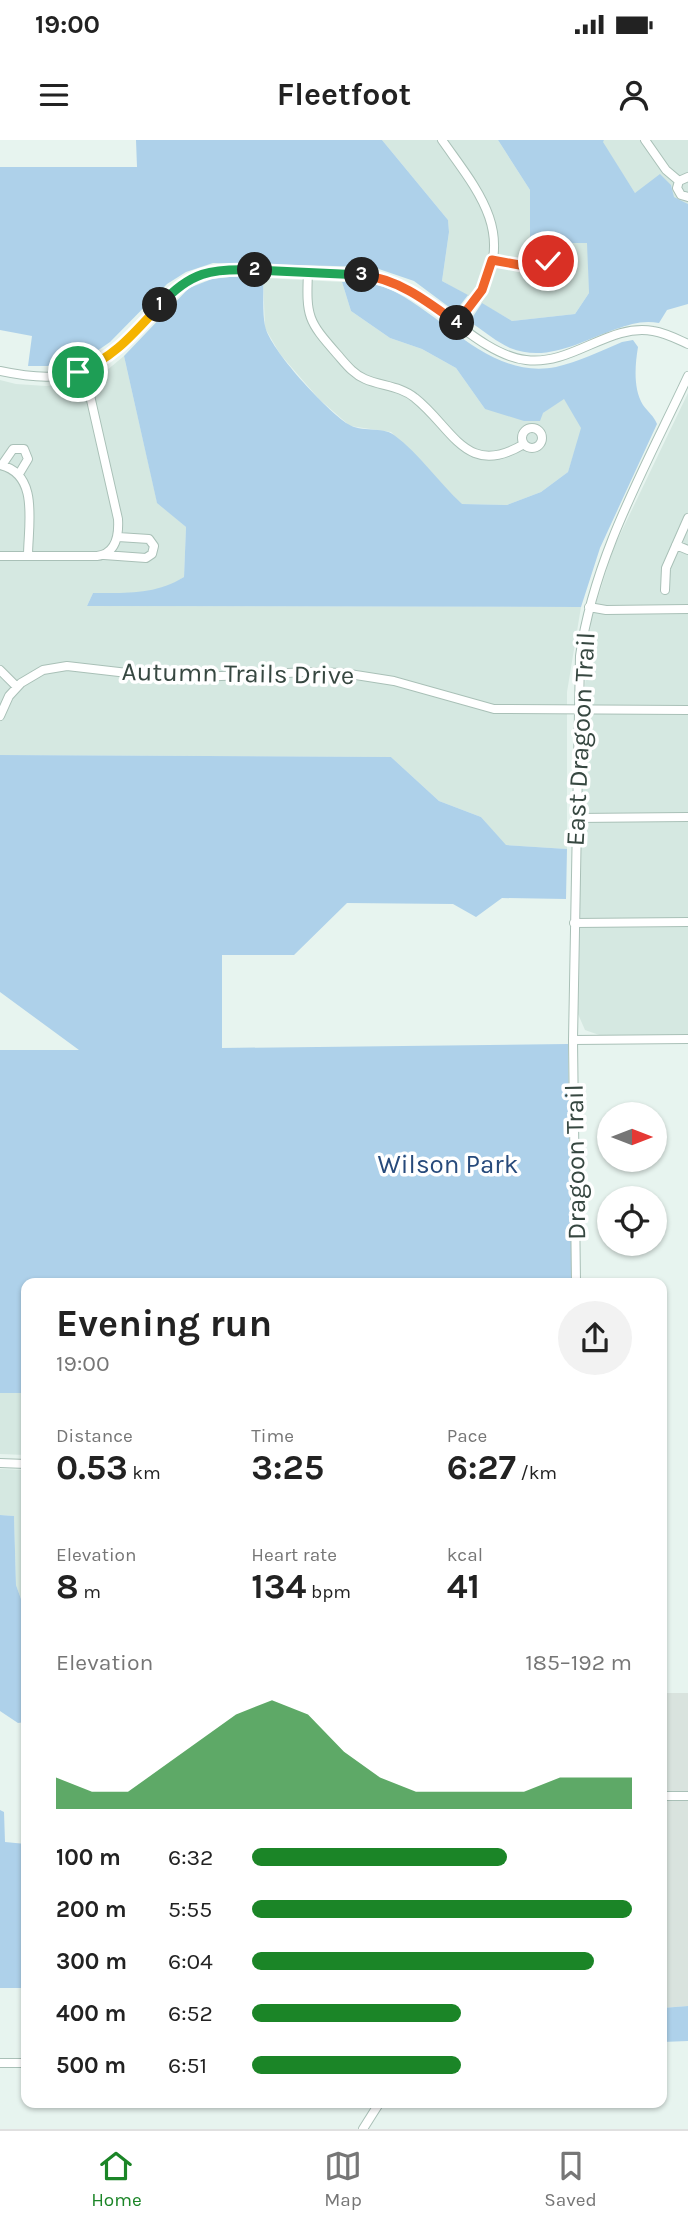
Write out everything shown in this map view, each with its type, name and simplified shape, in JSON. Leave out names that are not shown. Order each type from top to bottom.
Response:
[{"type":"street","points":[[442,140],[479,192],[490,215],[494,239],[492,260],[482,290],[458,324]]},
{"type":"street","points":[[645,140],[666,170],[684,179],[678,192],[688,197]]},
{"type":"street","points":[[492,260],[532,268]]},
{"type":"street","points":[[0,370],[41,378],[85,369],[116,352],[174,289],[197,275],[220,270],[354,274],[382,278],[407,289],[504,354],[528,361],[560,358],[633,330],[654,331],[688,344]]},
{"type":"street","points":[[308,272],[307,303],[314,327],[360,377],[410,394],[455,441],[474,453],[492,456],[512,451],[524,444]]},
{"type":"street","points":[[85,369],[118,519],[118,537],[111,550],[104,555]]},
{"type":"street","name":"East Dragoon Trail","points":[[573,1040],[580,656],[589,607],[605,556],[688,376]]},
{"type":"street","points":[[19,474],[28,460],[24,449],[13,449],[1,465],[19,474],[26,484],[29,500],[28,556]]},
{"type":"street","points":[[665,590],[666,568],[688,518]]},
{"type":"street","points":[[0,556],[104,555],[146,558],[152,554],[154,546],[149,539],[118,537]]},
{"type":"street","points":[[676,545],[688,550]]},
{"type":"street","points":[[589,607],[606,610],[688,609]]},
{"type":"street","name":"Autumn Trails Drive","points":[[16,687],[43,670],[67,666],[186,677],[325,672],[394,681],[494,709],[688,710]]},
{"type":"street","points":[[0,670],[16,687],[0,716]]},
{"type":"street","points":[[576,818],[688,817]]},
{"type":"street","points":[[574,923],[688,922]]},
{"type":"street","points":[[573,1040],[688,1039]]},
{"type":"street","name":"Dragoon Trail","points":[[573,1040],[576,1278]]},
{"type":"street","points":[[0,1462],[21,1464]]},
{"type":"street","points":[[667,1797],[688,1796]]},
{"type":"street","points":[[0,2063],[21,2063]]},
{"type":"street","points":[[363,2129],[376,2108]]},
{"type":"shaded area","points":[[382,140],[498,140],[530,190],[530,259],[552,254],[560,243],[588,243],[589,293],[575,314],[512,321],[442,281],[449,232],[448,220]]},
{"type":"shaded area","points":[[688,140],[688,204],[673,197],[671,185],[635,193],[602,142]]},
{"type":"shaded area","points":[[263,278],[342,282],[351,311],[390,338],[422,349],[456,368],[485,409],[543,413],[564,398],[582,428],[568,472],[541,492],[507,505],[461,504],[391,432],[350,426],[319,399],[280,354],[265,328]]},
{"type":"shaded area","points":[[124,356],[157,502],[186,527],[184,577],[166,588],[137,593],[93,593],[87,606],[581,607],[567,692],[567,849],[505,845],[481,817],[439,801],[391,757],[0,755],[0,380],[46,386],[79,383],[100,376]]},
{"type":"shaded area","points":[[688,393],[688,1035],[602,1036],[585,1030],[578,1014],[582,719],[591,619],[614,547]]},
{"type":"shaded area","points":[[0,1393],[21,1393],[21,1455],[0,1454]]},
{"type":"shaded area","points":[[0,1469],[21,1470],[21,1599],[16,1585],[14,1516],[0,1515]]},
{"type":"shaded area","points":[[667,1693],[688,1693],[688,2006],[667,2008]]},
{"type":"green space","points":[[136,140],[382,140],[448,220],[449,232],[442,281],[468,295],[458,308],[453,310],[414,281],[373,267],[213,263],[186,272],[167,284],[110,342],[87,358],[67,366],[28,366],[32,336],[0,330],[0,167],[137,167]]},
{"type":"green space","points":[[498,140],[604,140],[635,193],[660,174],[671,185],[674,197],[688,204],[688,304],[667,310],[659,323],[632,324],[551,352],[524,352],[510,348],[473,324],[472,318],[482,303],[512,321],[575,314],[589,293],[587,243],[560,243],[552,255],[530,259],[530,190]]},
{"type":"green space","points":[[238,276],[263,278],[264,320],[269,337],[314,394],[353,427],[394,435],[462,504],[507,505],[541,492],[568,472],[581,428],[564,399],[543,413],[540,421],[524,421],[485,409],[456,368],[422,349],[390,338],[351,311],[342,282],[360,282],[389,289],[488,355],[509,364],[532,368],[556,367],[633,340],[638,347],[636,384],[640,399],[657,424],[600,548],[581,607],[87,606],[93,593],[151,590],[184,577],[186,527],[157,503],[124,356],[189,288],[212,279]]},
{"type":"green space","name":"Wilson Park","points":[[0,755],[391,757],[439,801],[481,817],[506,845],[567,849],[566,899],[502,898],[476,917],[453,904],[347,903],[294,955],[222,955],[222,1048],[568,1044],[572,1278],[21,1278],[21,1393],[0,1393],[0,1050],[79,1050],[0,992]]},
{"type":"green space","points":[[0,1515],[14,1516],[16,1585],[21,1599],[21,1723],[0,1711]]},
{"type":"green space","points":[[0,1810],[4,1812],[5,1842],[21,1844],[21,1988],[0,1988]]},
{"type":"green space","points":[[688,2006],[688,2041],[667,2042],[667,2008]]},
{"type":"route","points":[[78,372],[116,352],[174,289],[197,275],[212,271],[372,276],[407,289],[458,324],[482,290],[492,260],[532,268],[537,261],[548,261]]}]
